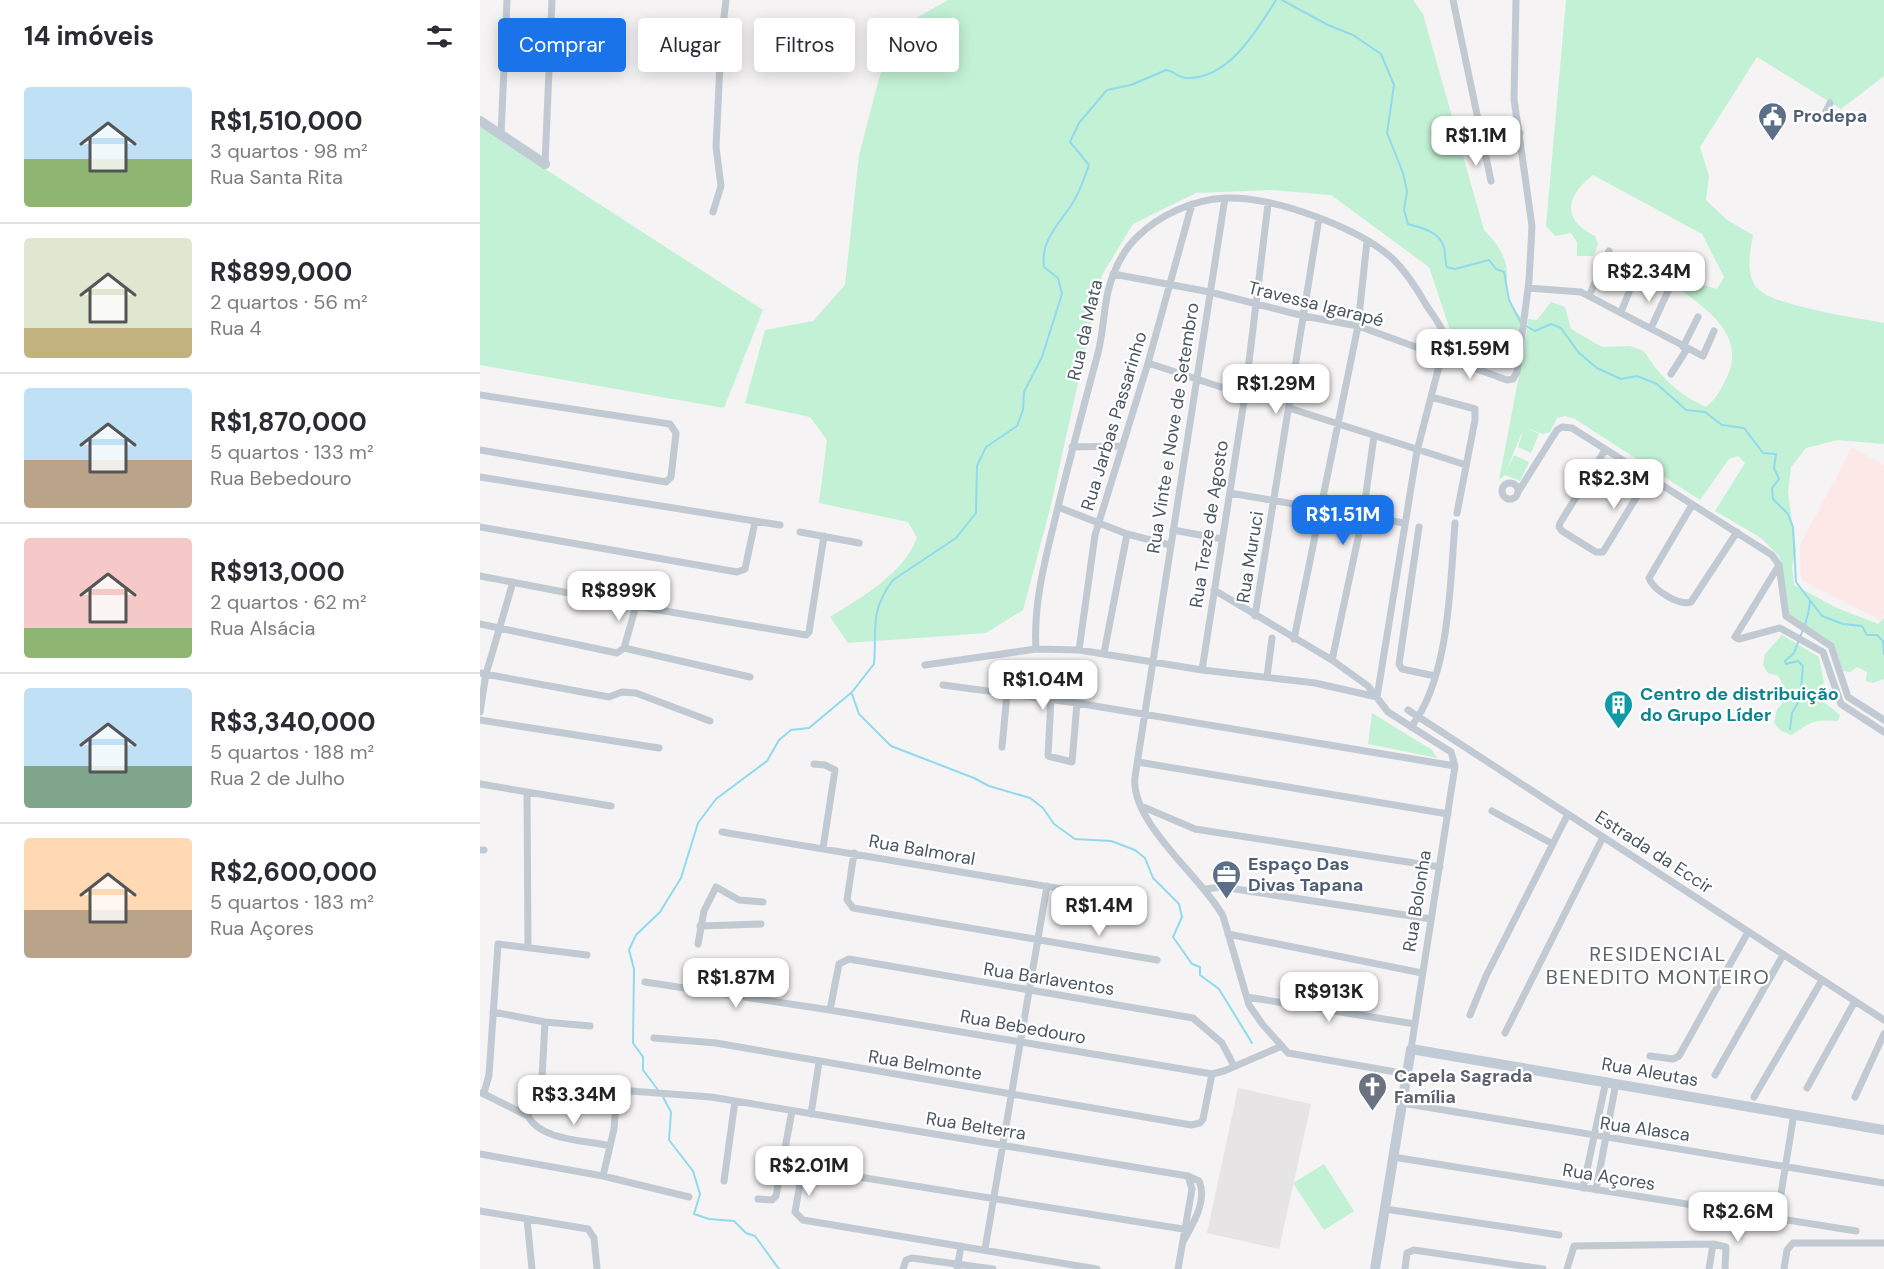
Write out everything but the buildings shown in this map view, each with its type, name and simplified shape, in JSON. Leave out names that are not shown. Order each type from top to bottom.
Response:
[{"type":"street","points":[[501,135],[507,0]]},
{"type":"street","points":[[546,164],[552,0]]},
{"type":"street","points":[[713,212],[721,186],[716,147],[726,0]]},
{"type":"street","points":[[1453,0],[1491,181]]},
{"type":"street","points":[[1516,0],[1514,99],[1532,226],[1528,288],[1581,292],[1703,356],[1714,331]]},
{"type":"street","points":[[1826,111],[1830,103]]},
{"type":"street","points":[[480,122],[546,164]]},
{"type":"street","points":[[1485,148],[1520,133]]},
{"type":"street","name":"Rua da Mata","points":[[1036,649],[1040,581],[1098,351],[1113,274],[1136,238],[1169,214],[1192,204],[1225,198],[1268,204],[1319,218],[1367,241],[1393,259],[1416,287],[1443,332],[1445,343],[1442,357],[1417,451],[1377,697]]},
{"type":"street","name":"Rua Vinte e Nove de Setembro","points":[[1140,803],[1135,793],[1138,762],[1225,198]]},
{"type":"street","name":"Rua Jarbas Passarinho","points":[[1079,650],[1092,551],[1171,284],[1192,204]]},
{"type":"street","name":"Rua Treze de Agosto","points":[[1202,670],[1245,395],[1268,204]]},
{"type":"street","name":"Rua Muruci","points":[[1255,616],[1319,218]]},
{"type":"street","points":[[1294,639],[1336,424],[1358,326],[1367,241]]},
{"type":"street","points":[[1589,296],[1609,251]]},
{"type":"street","points":[[1621,312],[1637,273]]},
{"type":"street","name":"Travessa Igarapé","points":[[1113,274],[1210,292],[1304,316],[1358,326],[1507,380],[1513,379],[1517,372],[1528,288]]},
{"type":"street","points":[[1652,328],[1669,289]]},
{"type":"street","points":[[1671,374],[1698,317]]},
{"type":"street","points":[[1148,363],[1245,395]]},
{"type":"street","points":[[480,395],[670,424],[676,429],[670,479],[666,482],[480,450]]},
{"type":"street","points":[[1431,397],[1475,409],[1475,420],[1457,513]]},
{"type":"street","points":[[1289,408],[1466,465]]},
{"type":"street","points":[[1518,492],[1557,430],[1562,427],[1572,428],[1772,555],[1779,565],[1786,616],[1831,646],[1848,698],[1884,720]]},
{"type":"street","points":[[1332,660],[1363,515],[1374,436]]},
{"type":"street","points":[[1072,447],[1123,446]]},
{"type":"street","points":[[1605,450],[1560,523],[1559,527],[1562,531],[1596,552],[1603,552],[1648,478]]},
{"type":"street","points":[[480,477],[780,525]]},
{"type":"street","points":[[1230,493],[1404,523]]},
{"type":"street","points":[[1692,505],[1648,578],[1651,584],[1666,594],[1681,603],[1691,602],[1737,532]]},
{"type":"street","points":[[1058,507],[1127,534],[1170,545]]},
{"type":"street","points":[[480,527],[737,572],[745,569],[755,522]]},
{"type":"street","points":[[1214,590],[1332,660],[1368,686],[1388,712],[1411,727],[1419,717],[1435,676],[1446,614],[1455,523]]},
{"type":"street","points":[[1419,527],[1398,664],[1402,669],[1435,676]]},
{"type":"street","points":[[1173,530],[1222,539]]},
{"type":"street","points":[[800,532],[859,543]]},
{"type":"street","points":[[1104,653],[1127,534]]},
{"type":"street","points":[[480,576],[801,634],[809,632],[824,536]]},
{"type":"street","points":[[1779,565],[1737,630],[1736,639],[1780,628],[1823,652],[1841,704],[1884,732]]},
{"type":"street","points":[[480,712],[483,673],[513,582]]},
{"type":"street","points":[[480,624],[617,653],[624,648],[636,606]]},
{"type":"street","points":[[1267,677],[1272,638]]},
{"type":"street","points":[[624,648],[750,676]]},
{"type":"street","points":[[925,665],[1036,649],[1079,650],[1202,670],[1315,683],[1377,697]]},
{"type":"street","points":[[483,673],[609,697],[622,692],[636,693],[710,721]]},
{"type":"street","points":[[943,685],[1052,699],[1455,766]]},
{"type":"street","points":[[1002,747],[1007,694]]},
{"type":"street","points":[[1052,699],[1049,757],[1072,762],[1077,703]]},
{"type":"street","name":"Estrada da Eccir","points":[[1408,710],[1884,1020]]},
{"type":"street","points":[[480,720],[659,748]]},
{"type":"street","name":"Rua Bolonha","points":[[1375,1269],[1455,766],[1451,752],[1411,727]]},
{"type":"street","points":[[1138,762],[1448,814]]},
{"type":"street","points":[[814,764],[825,765],[835,770],[823,848]]},
{"type":"street","points":[[480,784],[611,806]]},
{"type":"street","points":[[527,793],[528,947]]},
{"type":"street","points":[[1140,803],[1195,829],[1440,867]]},
{"type":"street","points":[[1140,803],[1182,866],[1205,889],[1219,910],[1247,997],[1263,1025],[1282,1046],[1292,1056],[1407,1074]]},
{"type":"street","points":[[1492,811],[1551,843]]},
{"type":"street","points":[[1470,1015],[1486,975],[1551,843],[1568,814]]},
{"type":"street","name":"Rua Balmoral","points":[[722,832],[1116,898]]},
{"type":"street","points":[[1505,1033],[1603,837]]},
{"type":"street","points":[[854,853],[847,900],[853,908],[1157,960]]},
{"type":"street","points":[[985,1249],[1036,938],[1047,886]]},
{"type":"street","points":[[698,944],[700,926],[714,888],[717,887],[739,900],[763,902]]},
{"type":"street","points":[[1205,889],[1222,887],[1431,919]]},
{"type":"street","points":[[700,926],[761,924]]},
{"type":"street","points":[[1650,1056],[1673,1059],[1679,1056],[1748,932]]},
{"type":"street","points":[[1228,934],[1422,973]]},
{"type":"street","points":[[587,955],[498,944],[489,1075],[482,1091],[528,1116],[542,1131],[610,1146]]},
{"type":"street","points":[[1715,1075],[1783,955]]},
{"type":"street","name":"Rua Barlaventos","points":[[830,1010],[838,964],[849,959],[1193,1018],[1222,1043],[1234,1066]]},
{"type":"street","points":[[1754,1097],[1822,980]]},
{"type":"street","name":"Rua Bebedouro","points":[[645,982],[830,1010],[1212,1074]]},
{"type":"street","points":[[1247,997],[1415,1024]]},
{"type":"street","points":[[1807,1088],[1855,1001]]},
{"type":"street","points":[[493,1012],[545,1022],[590,1026]]},
{"type":"street","points":[[528,1116],[542,1078],[545,1022]]},
{"type":"street","points":[[1855,1097],[1884,1034]]},
{"type":"street","name":"Rua Belmonte","points":[[654,1038],[716,1043],[1191,1125],[1200,1123],[1203,1119],[1212,1074]]},
{"type":"street","points":[[1212,1074],[1282,1046]]},
{"type":"street","name":"Rua Aleutas","points":[[1411,1049],[1884,1130]]},
{"type":"street","points":[[811,1114],[819,1062]]},
{"type":"street","name":"Rua Belterra","points":[[542,1078],[617,1090],[735,1101],[1188,1176],[1192,1189],[1186,1230]]},
{"type":"street","points":[[1583,1188],[1594,1137],[1611,1082]]},
{"type":"street","points":[[1596,1190],[1606,1138],[1611,1082]]},
{"type":"street","points":[[603,1176],[610,1146],[617,1090]]},
{"type":"street","points":[[724,1181],[735,1101]]},
{"type":"street","name":"Rua Alasca","points":[[1402,1103],[1594,1137],[1884,1183]]},
{"type":"street","points":[[763,1199],[772,1200],[776,1196],[792,1111]]},
{"type":"street","points":[[1777,1218],[1794,1114]]},
{"type":"street","points":[[480,1154],[603,1176],[689,1197]]},
{"type":"street","name":"Rua Açores","points":[[1394,1157],[1856,1231]]},
{"type":"street","points":[[1097,1269],[799,1218],[795,1209],[802,1172],[806,1169],[815,1170],[1186,1230],[1178,1269]]},
{"type":"street","points":[[1385,1209],[1559,1235]]},
{"type":"street","points":[[480,1211],[583,1228],[591,1232],[594,1238],[597,1269]]},
{"type":"street","points":[[527,1219],[532,1269]]},
{"type":"street","points":[[1784,1269],[1787,1250],[1793,1243],[1884,1243]]},
{"type":"street","points":[[1568,1269],[1569,1255],[1574,1246],[1713,1244],[1726,1246],[1725,1269]]},
{"type":"street","points":[[1709,1269],[1713,1244]]},
{"type":"street","points":[[957,1266],[961,1246]]},
{"type":"street","points":[[1405,1269],[1407,1253],[1414,1250],[1543,1269]]},
{"type":"street","points":[[903,1269],[906,1260],[912,1258],[957,1266],[993,1269]]},
{"type":"shaded area","points":[[1852,448],[1884,465],[1884,614],[1881,620],[1801,580],[1800,545]]},
{"type":"shaded area","points":[[1238,1088],[1311,1104],[1279,1249],[1207,1233]]},
{"type":"green space","points":[[948,0],[1413,0],[1423,14],[1484,230],[1503,256],[1507,269],[1507,297],[1509,303],[1521,317],[1512,364],[1494,360],[1479,345],[1454,342],[1429,267],[1331,195],[1272,190],[1196,193],[1133,224],[1102,275],[1050,509],[1023,610],[986,633],[848,643],[830,617],[868,593],[892,574],[911,551],[917,538],[908,522],[819,503],[827,440],[810,417],[745,403],[765,330],[813,321],[845,285],[859,155],[880,75],[882,72],[959,72],[959,18],[918,17]]},
{"type":"green space","points":[[1566,0],[1884,0],[1884,76],[1841,109],[1757,57],[1700,147],[1709,176],[1706,200],[1727,220],[1753,235],[1750,270],[1758,289],[1781,301],[1798,306],[1884,323],[1884,444],[1838,440],[1806,448],[1791,467],[1788,493],[1796,550],[1792,566],[1794,585],[1837,608],[1878,624],[1884,618],[1884,679],[1873,683],[1866,681],[1867,672],[1857,667],[1850,672],[1843,671],[1833,644],[1789,615],[1780,557],[1761,538],[1715,511],[1745,463],[1738,456],[1729,459],[1700,500],[1575,419],[1565,416],[1557,418],[1550,432],[1543,434],[1527,428],[1539,434],[1531,453],[1518,447],[1524,428],[1505,473],[1514,455],[1529,462],[1520,481],[1505,475],[1499,480],[1528,319],[1537,320],[1551,302],[1565,307],[1571,329],[1602,347],[1630,346],[1644,351],[1670,384],[1706,407],[1721,389],[1732,361],[1731,347],[1718,322],[1671,283],[1675,277],[1717,289],[1724,277],[1702,234],[1593,175],[1577,191],[1571,207],[1576,222],[1595,236],[1598,244],[1594,256],[1577,256],[1577,242],[1571,233],[1555,236],[1546,226]]},
{"type":"green space","points":[[480,127],[763,310],[724,408],[480,365]]},
{"type":"green space","points":[[1782,635],[1819,657],[1824,683],[1818,687],[1819,696],[1840,715],[1838,721],[1813,722],[1791,735],[1780,730],[1774,723],[1777,709],[1786,700],[1784,686],[1778,676],[1768,673],[1763,665],[1765,654]]},
{"type":"green space","points":[[1372,713],[1432,750],[1437,758],[1368,744]]},
{"type":"green space","points":[[1324,1164],[1354,1211],[1324,1230],[1293,1183]]},
{"type":"waterway","points":[[658,1090],[643,1070],[643,1057],[633,1043],[634,969],[629,950],[636,935],[660,912],[681,878],[698,823],[716,799],[767,761],[779,740],[791,730],[809,728],[852,692],[874,664],[877,611],[885,591],[893,580],[956,538],[976,513],[977,466],[986,447],[1017,426],[1023,410],[1024,392],[1042,357],[1062,294],[1058,278],[1044,267],[1044,258],[1048,241],[1075,199],[1089,165],[1070,142],[1079,123],[1107,90],[1131,85],[1166,70],[1181,77],[1202,76],[1229,62],[1251,38],[1276,0]]},
{"type":"waterway","points":[[1282,0],[1328,25],[1353,35],[1381,54],[1394,85],[1387,133],[1403,173],[1407,191],[1404,210],[1408,224],[1429,231],[1438,237],[1444,247],[1447,267],[1455,269],[1489,260],[1496,269],[1504,272],[1509,300],[1521,323]]},
{"type":"waterway","points":[[1526,326],[1535,331],[1551,324],[1561,328],[1579,353],[1597,368],[1621,379],[1637,376],[1657,384],[1686,410],[1705,412],[1722,425],[1744,428],[1763,453],[1776,454],[1774,468],[1779,479],[1772,488],[1773,499],[1788,514],[1793,527],[1796,582],[1822,616],[1843,624],[1862,626],[1867,635],[1877,635],[1883,641],[1884,654]]},
{"type":"waterway","points":[[1790,729],[1792,713],[1800,699],[1803,666],[1798,661],[1786,664],[1785,661],[1794,653],[1806,621],[1810,601]]},
{"type":"waterway","points":[[852,694],[859,714],[891,746],[989,786],[1030,798],[1043,808],[1054,824],[1075,839],[1111,841],[1135,850],[1145,858],[1153,878],[1179,904],[1182,917],[1173,937],[1192,964],[1200,967],[1200,975],[1219,989],[1252,1043]]},
{"type":"waterway","points":[[662,1095],[671,1112],[669,1140],[693,1171],[700,1194],[694,1214],[709,1219],[734,1221],[746,1233],[755,1236],[779,1269]]},
{"type":"place","name":"Prodepa","points":[[1772,142]]},
{"type":"place","name":"Centro de distribuição do Grupo Líder","points":[[1619,730]]},
{"type":"place","name":"Espaço Das Divas Tapana","points":[[1227,900]]},
{"type":"place","name":"Capela Sagrada Família","points":[[1373,1112]]},
{"type":"district","name":"RESIDENCIAL BENEDITO MONTEIRO","points":[[1658,966]]}]
